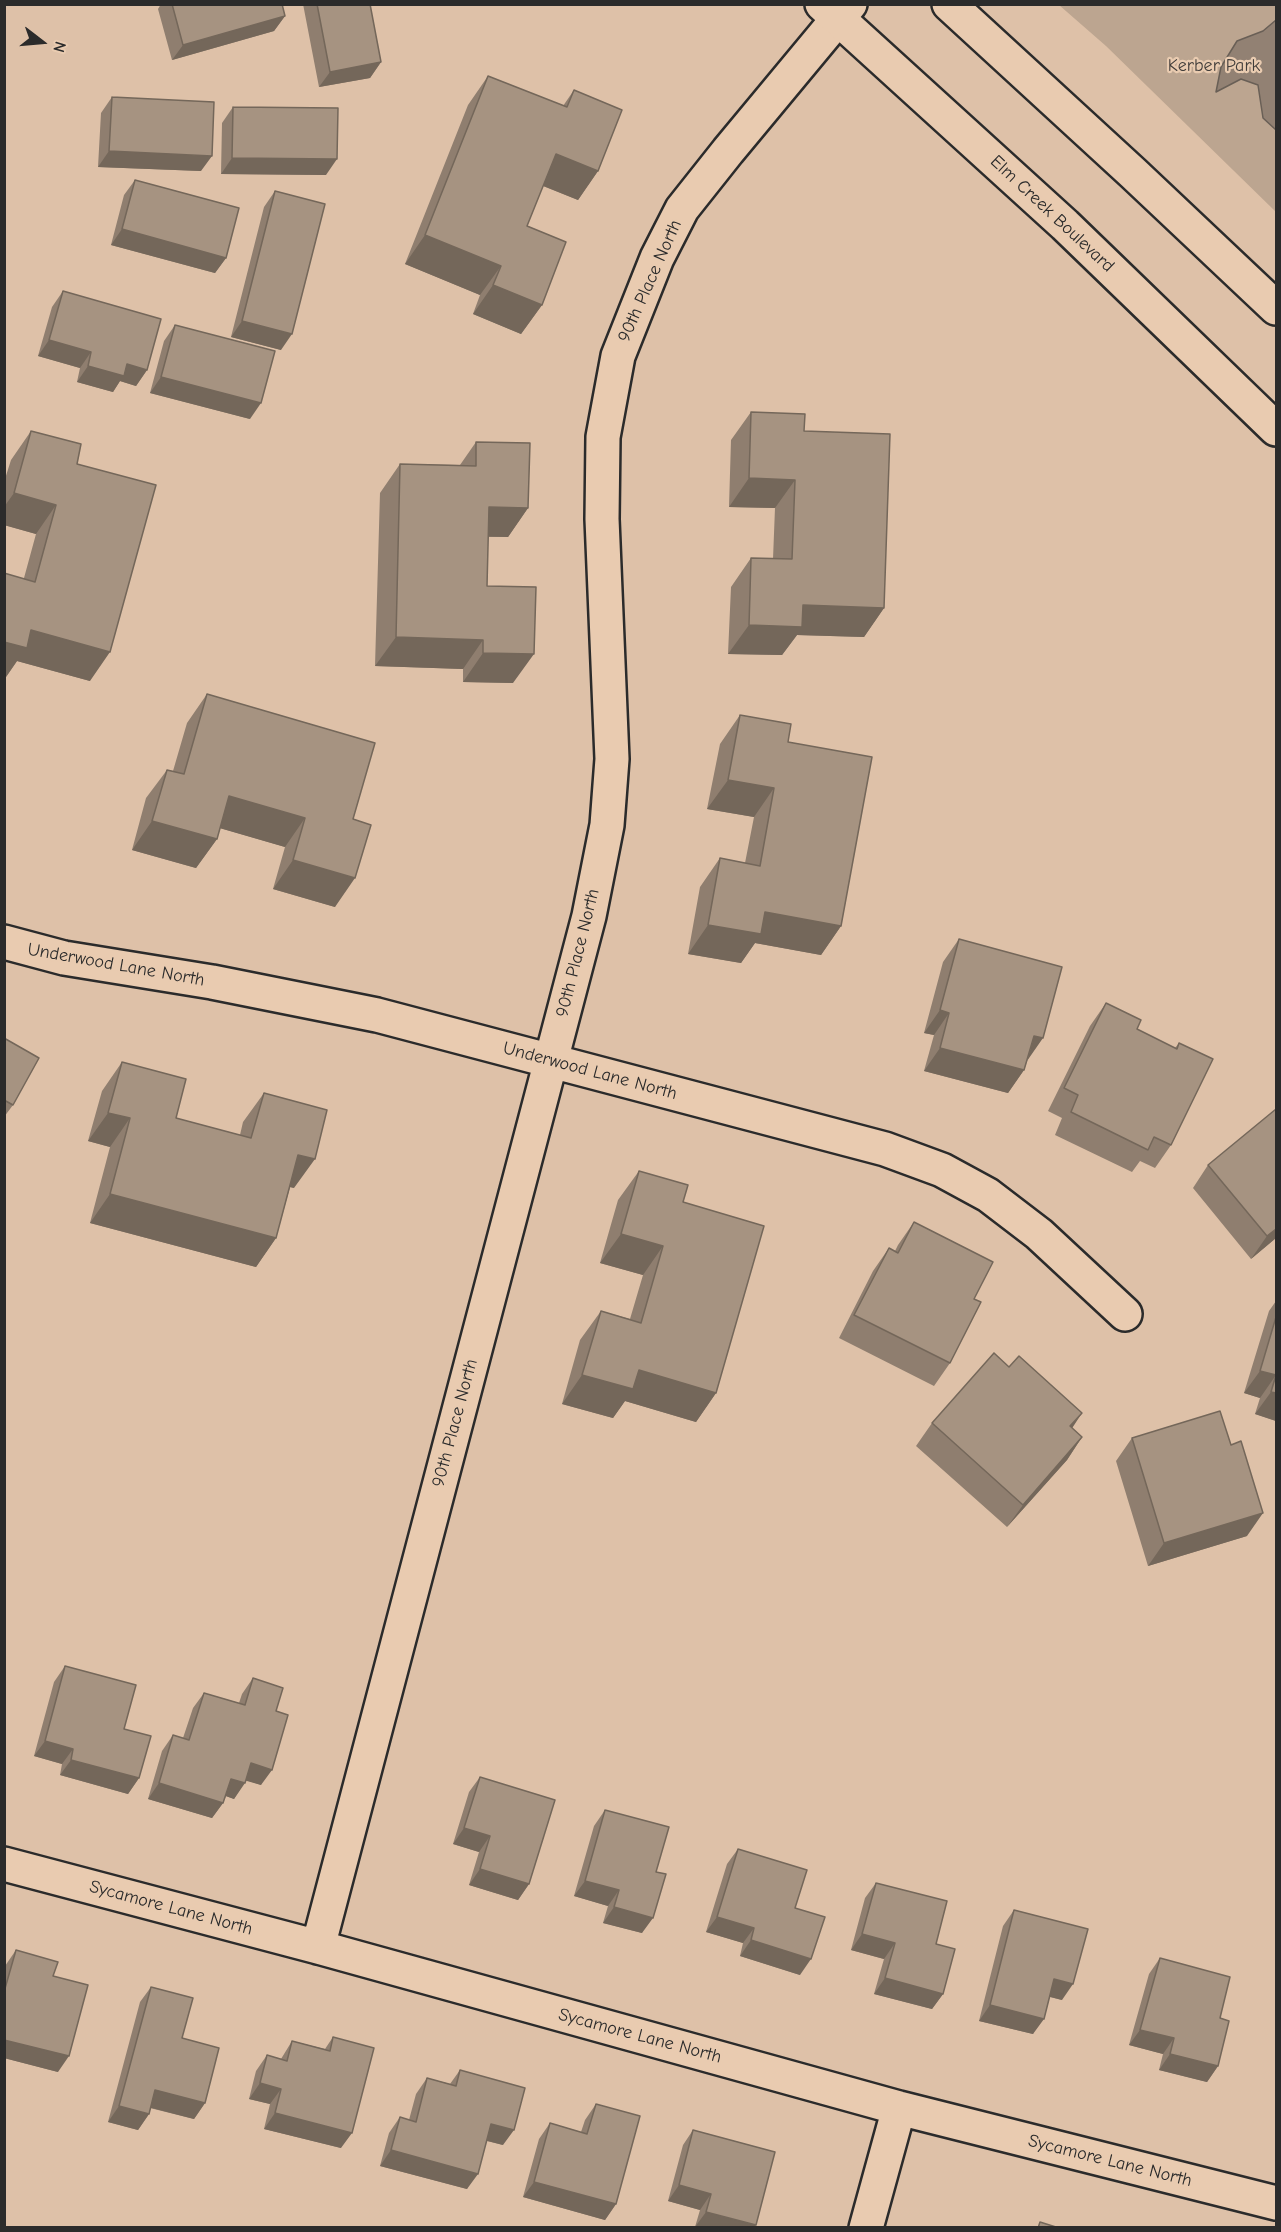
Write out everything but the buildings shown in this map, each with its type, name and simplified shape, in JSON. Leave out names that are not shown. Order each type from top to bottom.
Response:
[{"type":"street","points":[[950,4],[1276,308]]},
{"type":"street","name":"Elm Creek Boulevard","points":[[836,9],[1065,225],[1276,429]]},
{"type":"street","name":"90th Place North","points":[[318,1947],[589,915],[607,825],[612,759],[602,519],[603,437],[618,356],[657,258],[682,209],[836,9]]},
{"type":"street","name":"Underwood Lane North","points":[[4,942],[64,958],[212,982],[377,1015],[825,1131],[885,1149],[942,1170],[988,1195],[1039,1234],[1125,1314]]},
{"type":"street","name":"Sycamore Lane North","points":[[4,1864],[318,1947],[899,2108],[1276,2203]]},
{"type":"street","points":[[866,2228],[899,2108]]},
{"type":"green space","name":"Kerber Park","points":[[1059,5],[1276,5],[1276,212],[1106,46]]},
{"type":"shaded area","points":[[1276,20],[1276,130],[1263,118],[1258,85],[1241,79],[1216,92],[1221,67],[1237,41],[1263,31]]}]
